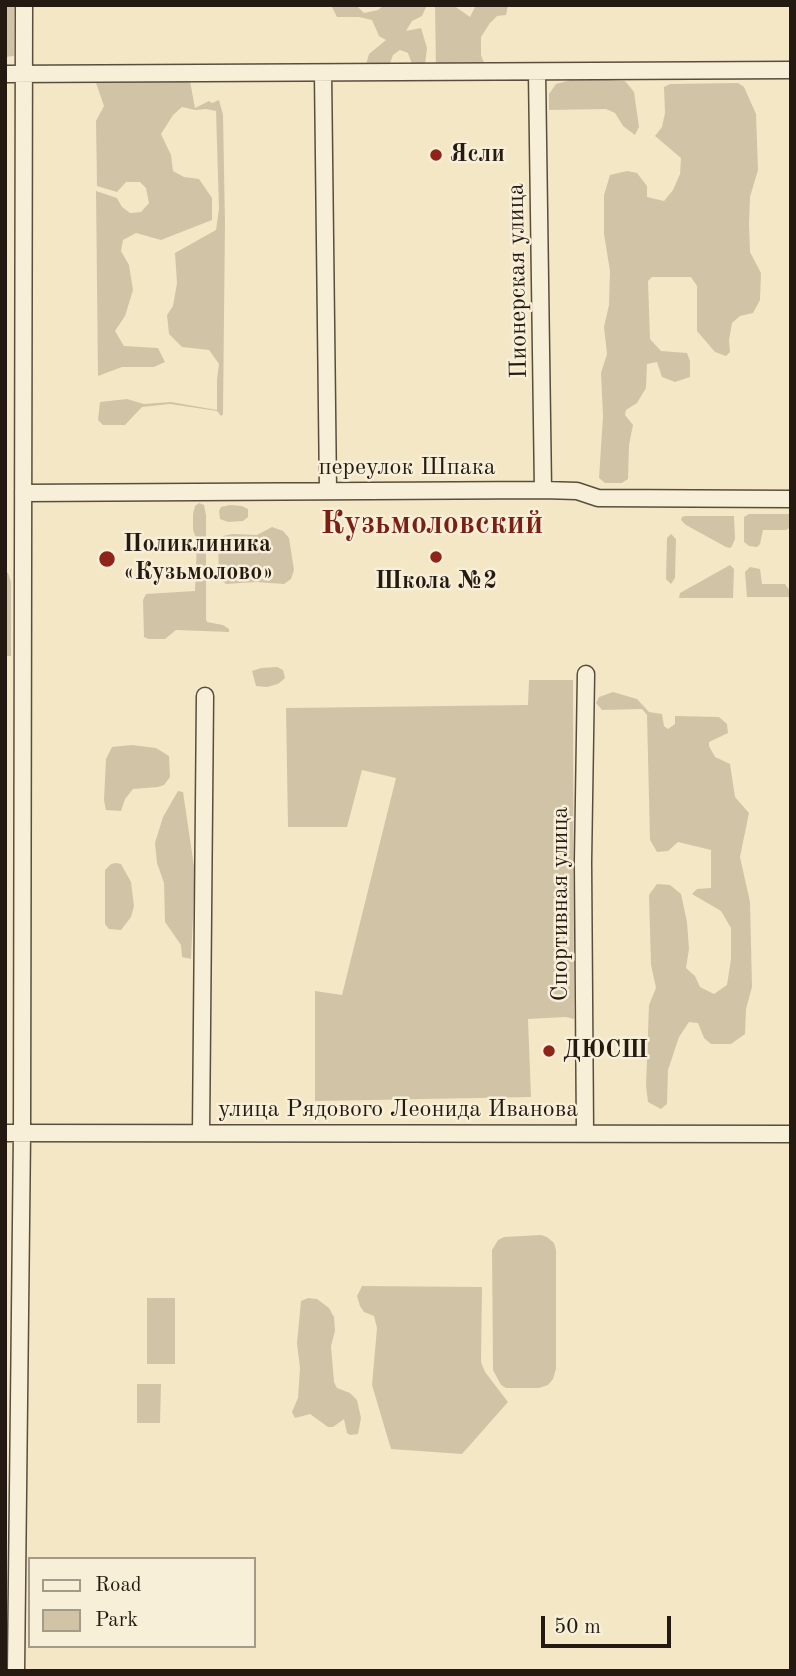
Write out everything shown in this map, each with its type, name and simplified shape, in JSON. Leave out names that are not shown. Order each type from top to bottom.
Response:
[{"type":"street","points":[[16,1671],[13,1133],[23,494],[24,5]]},
{"type":"street","points":[[5,74],[791,70]]},
{"type":"street","name":"Пионерская улица","points":[[537,72],[543,490]]},
{"type":"street","points":[[323,73],[328,491]]},
{"type":"street","name":"переулок Шпака","points":[[23,494],[543,490],[577,491],[598,498],[791,499]]},
{"type":"street","name":"Спортивная улица","points":[[584,1133],[583,862],[586,674]]},
{"type":"street","points":[[201,1133],[205,696]]},
{"type":"street","name":"улица Рядового Леонида Иванова","points":[[13,1133],[791,1134]]},
{"type":"green space","points":[[5,5],[14,5],[14,56],[5,57]]},
{"type":"green space","points":[[331,5],[356,5],[364,13],[378,10],[384,5],[427,5],[422,16],[412,21],[406,31],[421,28],[427,48],[425,65],[413,67],[408,53],[400,50],[393,55],[388,69],[365,68],[369,54],[386,40],[379,36],[372,20],[337,17]]},
{"type":"green space","points":[[435,5],[453,5],[470,17],[476,5],[508,5],[506,15],[497,16],[481,37],[481,55],[486,68],[436,70]]},
{"type":"green space","points":[[579,78],[625,81],[634,92],[639,127],[635,135],[623,126],[615,113],[606,109],[549,110],[549,94],[556,84]]},
{"type":"green space","points":[[95,80],[190,81],[195,108],[209,101],[212,103],[219,100],[223,115],[225,223],[221,416],[217,411],[170,404],[142,407],[125,425],[103,425],[98,420],[100,402],[127,399],[144,404],[171,402],[217,410],[219,364],[209,350],[182,347],[169,334],[167,315],[173,306],[177,283],[175,253],[216,230],[219,209],[216,111],[182,107],[173,115],[161,134],[171,155],[173,171],[184,177],[199,179],[212,198],[212,220],[161,240],[136,233],[123,240],[121,251],[129,265],[133,290],[125,316],[115,331],[124,346],[158,348],[165,362],[154,367],[122,367],[98,376],[96,191],[117,198],[122,207],[130,213],[141,212],[149,203],[146,188],[140,182],[126,182],[117,192],[97,186],[96,121],[104,106]]},
{"type":"green space","points":[[738,83],[744,87],[756,114],[758,170],[750,197],[749,224],[750,252],[761,273],[760,300],[753,313],[740,316],[732,323],[730,352],[726,356],[715,352],[697,331],[697,286],[691,277],[652,277],[648,281],[650,339],[661,351],[687,353],[690,377],[675,382],[662,377],[657,362],[647,364],[646,388],[637,403],[626,410],[625,415],[633,425],[629,445],[628,479],[622,483],[605,483],[599,478],[603,416],[601,373],[607,354],[604,327],[609,305],[610,271],[604,234],[604,195],[610,175],[627,171],[637,173],[647,186],[647,197],[664,201],[673,190],[680,174],[681,158],[655,136],[662,127],[665,113],[664,87],[670,84]]},
{"type":"green space","points":[[199,503],[204,505],[206,515],[206,619],[207,622],[223,625],[229,632],[176,630],[165,639],[148,639],[144,637],[143,600],[146,594],[195,591],[197,540],[193,530],[193,514]]},
{"type":"green space","points":[[230,505],[248,509],[248,517],[243,521],[228,522],[220,519],[221,507]]},
{"type":"green space","points":[[749,514],[789,514],[791,527],[786,530],[763,530],[760,544],[757,547],[749,546],[744,542],[744,517]]},
{"type":"green space","points":[[685,516],[734,516],[735,539],[732,546],[726,547],[686,525],[681,520]]},
{"type":"green space","points":[[272,527],[283,531],[289,538],[294,570],[291,579],[284,584],[226,584],[219,578],[218,541],[223,536],[257,535]]},
{"type":"green space","points":[[671,534],[676,539],[675,578],[671,584],[666,579],[667,538]]},
{"type":"green space","points":[[730,565],[734,569],[733,598],[679,598],[680,593]]},
{"type":"green space","points":[[750,567],[760,569],[762,584],[785,584],[790,591],[789,597],[747,597],[745,572]]},
{"type":"green space","points":[[5,572],[11,582],[11,656],[5,656]]},
{"type":"green space","points":[[277,667],[283,670],[285,678],[278,684],[256,686],[252,671]]},
{"type":"green space","points":[[529,680],[573,680],[574,1019],[528,1019],[531,1097],[315,1101],[315,991],[342,995],[396,778],[362,770],[347,827],[288,827],[286,708],[528,705]]},
{"type":"green space","points":[[613,692],[637,699],[649,712],[662,714],[664,726],[668,729],[675,724],[675,716],[719,717],[727,724],[728,733],[709,742],[709,746],[715,757],[730,764],[735,797],[749,813],[740,857],[750,902],[752,987],[746,1009],[745,1034],[731,1044],[711,1044],[704,1038],[698,1023],[689,1022],[679,1037],[668,1070],[667,1104],[661,1109],[648,1102],[646,1086],[649,1005],[656,988],[651,965],[649,895],[657,884],[670,885],[681,894],[689,949],[686,968],[695,976],[700,987],[714,994],[727,985],[731,959],[731,928],[721,911],[692,894],[697,889],[711,888],[711,850],[678,842],[668,851],[657,852],[650,840],[647,715],[642,709],[602,710],[596,703],[599,697]]},
{"type":"green space","points":[[132,745],[156,748],[169,756],[170,777],[164,785],[158,787],[133,789],[125,799],[121,811],[106,810],[106,759],[112,747]]},
{"type":"green space","points":[[178,791],[183,792],[195,873],[191,959],[182,957],[181,945],[165,922],[164,883],[157,863],[155,843],[163,817]]},
{"type":"green space","points":[[116,863],[121,864],[131,882],[134,906],[131,917],[121,930],[109,929],[105,924],[105,870]]},
{"type":"green space","points":[[541,1235],[554,1243],[556,1250],[556,1369],[548,1385],[539,1388],[506,1388],[501,1385],[493,1370],[492,1250],[498,1240],[504,1237]]},
{"type":"green space","points":[[362,1286],[482,1287],[481,1362],[485,1372],[508,1402],[462,1454],[391,1449],[372,1385],[377,1328],[374,1316],[364,1312],[360,1306],[357,1296]]},
{"type":"green space","points":[[147,1298],[175,1298],[175,1364],[147,1364]]},
{"type":"green space","points":[[308,1298],[317,1299],[329,1308],[334,1317],[335,1331],[331,1346],[334,1382],[337,1388],[350,1393],[357,1400],[361,1418],[358,1434],[347,1433],[344,1419],[333,1427],[328,1427],[310,1414],[295,1418],[292,1412],[298,1398],[300,1368],[297,1343],[301,1301]]},
{"type":"green space","points":[[137,1384],[161,1384],[160,1423],[137,1423]]},
{"type":"place","name":"Ясли","points":[[436,155]]},
{"type":"place","name":"Школа №2","points":[[436,557]]},
{"type":"place","name":"Поликлиника «Кузьмолово»","points":[[107,559]]},
{"type":"place","name":"ДЮСШ","points":[[549,1051]]},
{"type":"district","name":"Кузьмоловский","points":[[432,525]]}]
